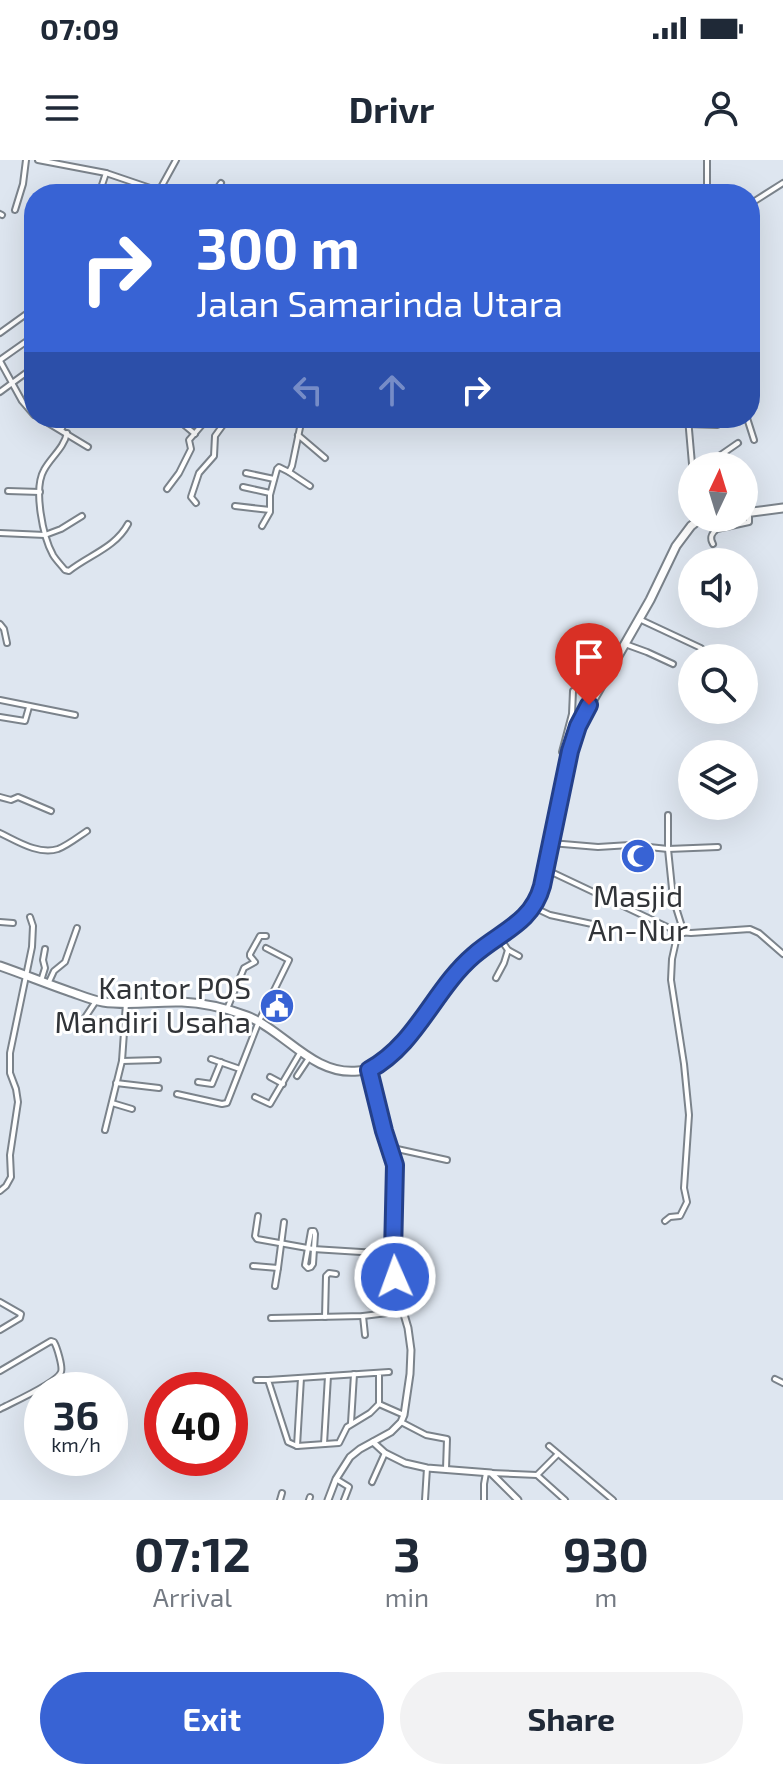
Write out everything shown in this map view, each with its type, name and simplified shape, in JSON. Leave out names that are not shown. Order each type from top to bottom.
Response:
[{"type":"highway","points":[[758,511],[783,508]]},
{"type":"highway","points":[[0,966],[96,1001],[181,1002],[227,1009],[259,1021],[309,1058],[350,1072],[369,1070],[393,1054],[466,963],[527,916],[539,897],[578,726],[686,532]]},
{"type":"street","points":[[15,210],[26,160]]},
{"type":"street","points":[[40,160],[106,173],[135,184]]},
{"type":"street","points":[[164,184],[176,160]]},
{"type":"street","points":[[707,160],[707,184]]},
{"type":"street","points":[[102,184],[106,173]]},
{"type":"street","points":[[760,198],[783,183]]},
{"type":"street","points":[[0,333],[24,316]]},
{"type":"street","points":[[24,343],[0,361],[24,404]]},
{"type":"street","points":[[0,392],[24,374]]},
{"type":"street","points":[[57,428],[88,447]]},
{"type":"street","points":[[65,428],[64,444],[42,473],[40,492],[42,524],[53,555],[69,571],[111,545],[128,524]]},
{"type":"street","points":[[188,428],[195,434]]},
{"type":"street","points":[[167,489],[189,455],[192,447],[188,441],[200,428]]},
{"type":"street","points":[[196,503],[191,497],[196,480],[214,456],[215,436],[221,428]]},
{"type":"street","points":[[289,472],[300,428]]},
{"type":"street","points":[[689,428],[691,452]]},
{"type":"street","points":[[750,428],[754,440]]},
{"type":"street","points":[[298,435],[325,458]]},
{"type":"street","points":[[725,452],[738,443]]},
{"type":"street","points":[[262,526],[270,510],[270,493],[278,467],[310,486]]},
{"type":"street","points":[[246,473],[274,479]]},
{"type":"street","points":[[243,487],[270,493]]},
{"type":"street","points":[[8,491],[40,492]]},
{"type":"street","points":[[235,506],[270,510]]},
{"type":"street","points":[[0,533],[45,535],[82,516]]},
{"type":"street","points":[[713,544],[714,532]]},
{"type":"street","points":[[639,619],[692,644]]},
{"type":"street","points":[[0,624],[7,643]]},
{"type":"street","points":[[625,644],[673,664]]},
{"type":"street","points":[[568,761],[562,752],[572,714],[573,691]]},
{"type":"street","points":[[0,700],[75,715]]},
{"type":"street","points":[[0,717],[25,721],[29,707]]},
{"type":"street","points":[[0,797],[11,800],[18,797],[51,811]]},
{"type":"street","points":[[665,1221],[680,1216],[687,1202],[684,1188],[689,1115],[671,980],[672,959],[681,932],[673,898],[668,815]]},
{"type":"street","points":[[0,833],[47,851],[63,846],[87,831]]},
{"type":"street","points":[[551,843],[668,849],[718,847]]},
{"type":"street","points":[[545,869],[681,932],[750,929],[783,954]]},
{"type":"street","points":[[533,907],[550,915],[592,924]]},
{"type":"street","points":[[0,1191],[11,1177],[10,1155],[18,1102],[10,1073],[10,1053],[32,939],[30,917]]},
{"type":"street","points":[[0,922],[13,923]]},
{"type":"street","points":[[45,982],[65,962],[77,928]]},
{"type":"street","points":[[227,1009],[244,968],[255,962],[250,954],[260,936],[266,936]]},
{"type":"street","points":[[499,937],[508,950],[519,956]]},
{"type":"street","points":[[177,1094],[225,1104],[228,1101],[259,1021],[289,959],[266,948]]},
{"type":"street","points":[[45,949],[45,982]]},
{"type":"street","points":[[496,978],[508,950]]},
{"type":"street","points":[[80,1025],[96,1001]]},
{"type":"street","points":[[105,1130],[122,1061],[126,1003]]},
{"type":"street","points":[[267,1110],[300,1053]]},
{"type":"street","points":[[297,1076],[309,1058]]},
{"type":"street","points":[[211,1059],[240,1069]]},
{"type":"street","points":[[122,1061],[158,1060]]},
{"type":"street","points":[[198,1082],[212,1084],[221,1062]]},
{"type":"street","points":[[328,1500],[336,1479],[355,1453],[391,1432],[401,1422],[410,1374],[411,1350],[393,1254],[395,1170],[369,1070]]},
{"type":"street","points":[[270,1077],[283,1084]]},
{"type":"street","points":[[116,1083],[159,1088]]},
{"type":"street","points":[[255,1097],[270,1104]]},
{"type":"street","points":[[112,1103],[132,1109]]},
{"type":"street","points":[[388,1147],[447,1160]]},
{"type":"street","points":[[258,1216],[256,1239],[310,1249],[393,1254]]},
{"type":"street","points":[[275,1286],[284,1222]]},
{"type":"street","points":[[253,1266],[278,1268]]},
{"type":"street","points":[[325,1317],[327,1275],[336,1274]]},
{"type":"street","points":[[0,1302],[21,1314],[20,1318],[0,1330]]},
{"type":"street","points":[[271,1318],[363,1316],[404,1311]]},
{"type":"street","points":[[363,1316],[365,1335]]},
{"type":"street","points":[[0,1371],[51,1341],[59,1348],[61,1371],[58,1376],[0,1409]]},
{"type":"street","points":[[256,1380],[389,1372]]},
{"type":"street","points":[[268,1380],[288,1441],[297,1446],[339,1443],[351,1423],[379,1404],[379,1373]]},
{"type":"street","points":[[351,1423],[354,1374]]},
{"type":"street","points":[[324,1444],[328,1376]]},
{"type":"street","points":[[297,1446],[301,1378]]},
{"type":"street","points":[[775,1379],[783,1383]]},
{"type":"street","points":[[379,1404],[404,1415]]},
{"type":"street","points":[[401,1422],[426,1435],[447,1439],[446,1469]]},
{"type":"street","points":[[373,1442],[385,1453],[405,1463],[427,1468],[537,1475],[565,1500]]},
{"type":"street","points":[[549,1446],[606,1498],[613,1500]]},
{"type":"street","points":[[372,1482],[385,1453]]},
{"type":"street","points":[[537,1475],[558,1454]]},
{"type":"street","points":[[425,1500],[427,1468]]},
{"type":"street","points":[[484,1500],[488,1473]]},
{"type":"street","points":[[488,1473],[518,1500]]},
{"type":"street","points":[[336,1479],[349,1487],[344,1500]]},
{"type":"street","points":[[280,1500],[282,1493]]},
{"type":"place","name":"Masjid An-Nur","points":[[638,856]]},
{"type":"place","name":"Kantor POS Mandiri Usaha","points":[[277,1006]]},
{"type":"route","points":[[395,1277],[395,1165],[369,1070],[403,1043],[466,963],[527,916],[536,903],[570,751],[589,705]]}]
